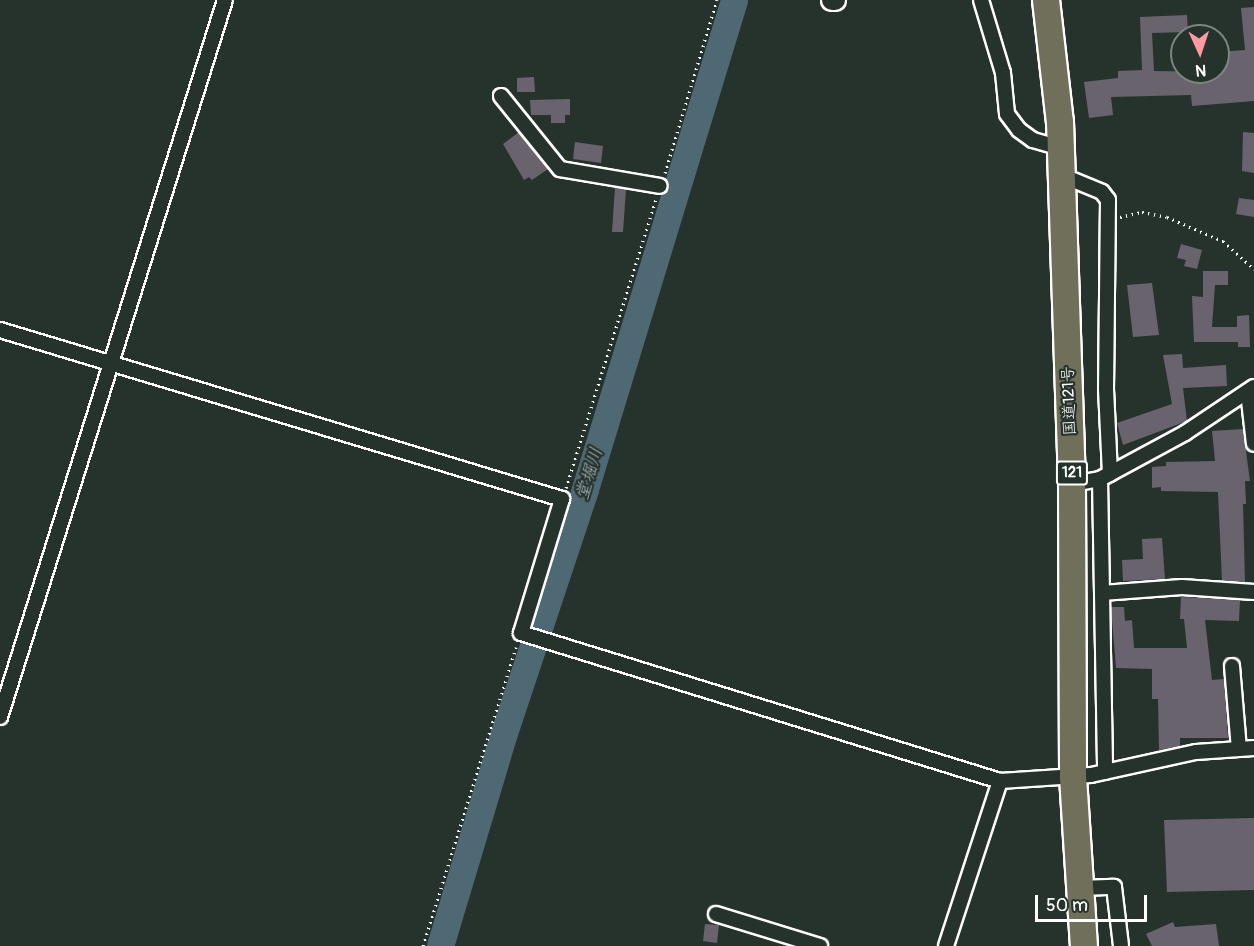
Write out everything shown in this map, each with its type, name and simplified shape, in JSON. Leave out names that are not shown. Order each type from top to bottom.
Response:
[{"type":"highway","name":"国道121号","points":[[1046,0],[1061,148],[1072,484],[1073,777],[1084,946]]},
{"type":"street","points":[[0,717],[225,0]]},
{"type":"street","points":[[981,0],[1003,73],[1007,114],[1019,130],[1033,140],[1061,148]]},
{"type":"street","points":[[501,96],[560,169],[660,186]]},
{"type":"street","points":[[1061,176],[1102,192],[1108,200],[1102,593],[1105,772]]},
{"type":"street","points":[[0,330],[562,499],[521,633],[999,781],[1073,777],[1196,752],[1254,748]]},
{"type":"street","points":[[1072,484],[1105,477],[1185,433],[1251,389]]},
{"type":"street","points":[[1251,389],[1254,444]]},
{"type":"street","points":[[1102,593],[1182,587],[1254,592]]},
{"type":"street","points":[[1232,666],[1239,749]]},
{"type":"street","points":[[946,946],[999,781]]},
{"type":"street","points":[[1081,888],[1114,887],[1121,946]]},
{"type":"street","points":[[716,914],[820,946]]},
{"type":"path","points":[[562,499],[717,0]]},
{"type":"path","points":[[1108,221],[1152,212],[1223,241],[1254,269]]},
{"type":"path","points":[[423,946],[521,633]]},
{"type":"building","points":[[1254,7],[1254,101],[1192,106],[1191,95],[1111,97],[1113,115],[1089,118],[1084,82],[1118,78],[1118,71],[1142,70],[1140,17],[1187,15],[1188,24],[1170,24],[1170,32],[1152,33],[1154,71],[1170,71],[1170,84],[1230,84],[1230,51],[1245,50],[1241,8]]},
{"type":"building","points":[[534,77],[535,92],[517,92],[517,78]]},
{"type":"building","points":[[570,99],[570,115],[565,115],[565,123],[551,123],[551,115],[531,115],[530,100]]},
{"type":"building","points":[[519,132],[548,169],[532,180],[529,177],[524,180],[503,144]]},
{"type":"building","points":[[1243,132],[1254,133],[1254,173],[1242,171]]},
{"type":"building","points":[[575,142],[603,146],[601,163],[573,159]]},
{"type":"building","points":[[615,187],[626,189],[623,232],[612,232]]},
{"type":"building","points":[[1239,198],[1254,200],[1254,217],[1236,214]]},
{"type":"building","points":[[1181,244],[1202,250],[1197,269],[1184,266],[1186,260],[1177,258]]},
{"type":"building","points":[[1203,271],[1228,271],[1228,285],[1215,285],[1212,327],[1237,327],[1237,316],[1249,315],[1250,347],[1238,347],[1238,342],[1194,342],[1192,296],[1203,297]]},
{"type":"building","points":[[1152,283],[1159,335],[1133,337],[1127,285]]},
{"type":"building","points":[[1182,354],[1183,368],[1226,365],[1227,386],[1183,388],[1187,421],[1123,445],[1117,423],[1172,404],[1163,355]]},
{"type":"building","points":[[1243,429],[1250,481],[1245,481],[1246,504],[1243,504],[1245,582],[1222,581],[1218,492],[1161,491],[1161,487],[1152,488],[1152,467],[1166,466],[1166,462],[1215,461],[1212,431]]},
{"type":"building","points":[[1162,538],[1165,579],[1123,581],[1122,560],[1143,559],[1142,539]]},
{"type":"building","points":[[1181,597],[1240,600],[1239,621],[1205,620],[1212,680],[1224,679],[1228,738],[1180,738],[1180,746],[1159,750],[1158,699],[1152,699],[1152,669],[1116,668],[1111,607],[1124,607],[1125,621],[1132,620],[1134,648],[1187,648],[1184,619],[1180,619]]},
{"type":"building","points":[[1254,818],[1254,890],[1167,892],[1164,820]]},
{"type":"building","points":[[1173,922],[1175,927],[1216,924],[1219,946],[1152,946],[1146,934]]},
{"type":"building","points":[[705,924],[719,925],[717,943],[703,941]]},
{"type":"waterway","name":"堂堀川","points":[[440,946],[504,733],[585,489],[734,0]]}]
